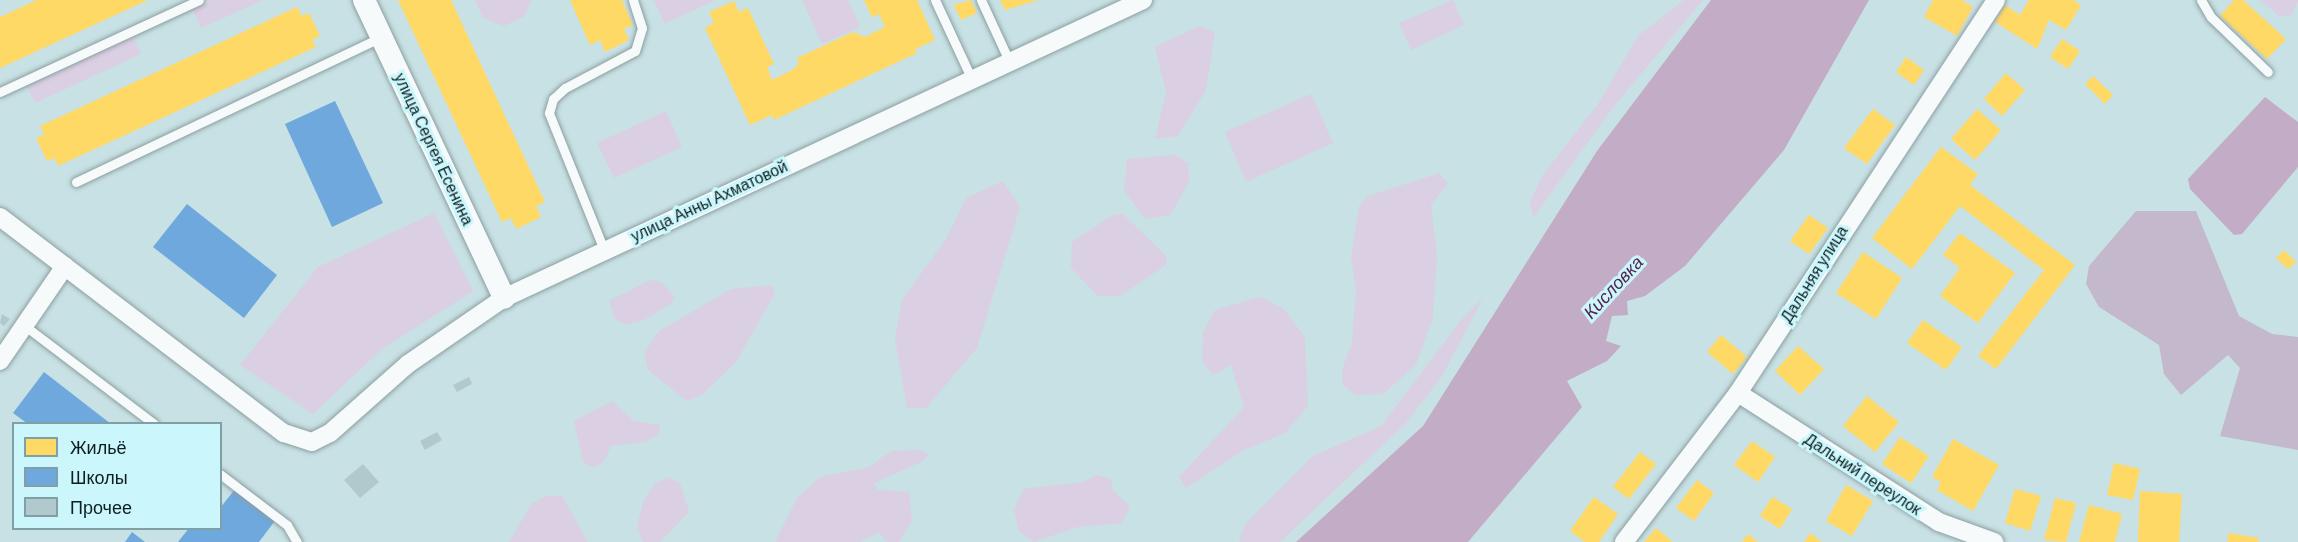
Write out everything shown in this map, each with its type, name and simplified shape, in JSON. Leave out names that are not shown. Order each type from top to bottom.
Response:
[{"type":"street","name":"улица Сергея Есенина","points":[[364,0],[504,298]]},
{"type":"street","name":"улица Анны Ахматовой","points":[[65,266],[302,442],[330,433],[408,364],[504,298],[604,250],[1011,65],[1143,0]]},
{"type":"street","name":"Дальняя улица","points":[[1624,542],[1738,393],[1996,0]]},
{"type":"street","points":[[0,217],[65,266],[0,361]]},
{"type":"street","name":"Дальний переулок","points":[[1738,393],[1939,522],[1994,542]]},
{"type":"lane","points":[[0,92],[199,0]]},
{"type":"lane","points":[[604,250],[549,113],[553,99],[565,88],[635,51],[642,28],[633,0]]},
{"type":"lane","points":[[935,0],[973,82]]},
{"type":"lane","points":[[981,0],[1011,65]]},
{"type":"lane","points":[[2201,0],[2211,17],[2268,72]]},
{"type":"lane","points":[[76,182],[382,37]]},
{"type":"lane","points":[[25,326],[153,422]]},
{"type":"lane","points":[[222,476],[287,525],[297,542]]},
{"type":"shaded area","points":[[211,0],[263,0],[201,28],[192,9]]},
{"type":"shaded area","points":[[475,0],[531,0],[525,16],[504,26],[483,18]]},
{"type":"shaded area","points":[[654,0],[715,0],[665,24]]},
{"type":"shaded area","points":[[802,0],[848,0],[860,27],[822,44]]},
{"type":"shaded area","points":[[1453,0],[1464,25],[1411,50],[1399,23]]},
{"type":"shaded area","points":[[1684,0],[1703,0],[1614,106],[1533,218],[1530,202],[1542,176],[1598,104],[1638,36]]},
{"type":"shaded area","points":[[2260,0],[2298,0],[2298,2],[2291,16],[2279,16]]},
{"type":"shaded area","points":[[1199,26],[1215,32],[1206,90],[1178,136],[1155,139],[1166,92],[1155,47]]},
{"type":"shaded area","points":[[133,36],[141,54],[35,103],[27,86]]},
{"type":"shaded area","points":[[1311,94],[1333,143],[1246,182],[1225,132]]},
{"type":"shaded area","points":[[666,111],[682,147],[614,178],[597,143]]},
{"type":"shaded area","points":[[1175,155],[1188,163],[1189,182],[1170,215],[1145,219],[1124,191],[1127,159]]},
{"type":"shaded area","points":[[1439,173],[1448,183],[1431,205],[1437,256],[1433,317],[1416,365],[1383,394],[1355,395],[1343,385],[1342,370],[1352,342],[1356,289],[1351,258],[1359,206],[1368,196]]},
{"type":"shaded area","points":[[1003,181],[1020,207],[977,348],[926,408],[907,408],[895,339],[902,300],[946,239],[966,198]]},
{"type":"shaded area","points":[[2136,211],[2196,211],[2239,316],[2272,334],[2298,337],[2298,450],[2220,436],[2240,368],[2228,355],[2181,395],[2164,374],[2159,345],[2099,307],[2086,284],[2089,266]]},
{"type":"shaded area","points":[[434,213],[473,291],[382,349],[313,414],[240,365],[318,267]]},
{"type":"shaded area","points":[[1123,214],[1167,257],[1166,265],[1120,296],[1098,296],[1071,268],[1072,242],[1113,215]]},
{"type":"shaded area","points":[[650,280],[661,282],[674,296],[672,303],[644,320],[625,325],[615,319],[609,301]]},
{"type":"shaded area","points":[[771,285],[775,293],[736,362],[702,395],[687,401],[648,370],[644,353],[659,331],[731,289]]},
{"type":"shaded area","points":[[1260,297],[1283,308],[1305,337],[1308,406],[1285,433],[1242,451],[1186,488],[1179,477],[1244,407],[1231,365],[1213,375],[1202,361],[1203,332],[1215,310]]},
{"type":"shaded area","points":[[1483,298],[1442,376],[1406,423],[1280,542],[1239,542],[1245,524],[1313,456],[1381,426],[1461,320]]},
{"type":"shaded area","points":[[612,401],[634,421],[660,425],[659,433],[647,442],[611,446],[604,461],[594,468],[583,462],[574,421]]},
{"type":"shaded area","points":[[919,450],[929,454],[923,461],[874,483],[878,490],[909,492],[912,521],[899,542],[888,542],[879,533],[860,542],[775,542],[797,498],[820,477],[869,467],[891,451]]},
{"type":"shaded area","points":[[1096,475],[1111,479],[1113,491],[1130,506],[1122,523],[1078,527],[1034,542],[1019,531],[1014,510],[1023,489],[1083,482]]},
{"type":"shaded area","points":[[667,477],[680,483],[689,512],[660,542],[643,542],[637,526],[643,503],[654,484]]},
{"type":"shaded area","points":[[546,496],[562,496],[588,542],[509,542],[532,503]]},
{"type":"water","name":"Кисловка","points":[[1711,0],[1869,0],[1784,150],[1685,266],[1645,296],[1627,301],[1628,315],[1612,316],[1606,341],[1621,346],[1607,361],[1567,381],[1582,407],[1468,542],[1296,542],[1423,426],[1597,151]]},
{"type":"water","points":[[2265,97],[2298,122],[2298,167],[2242,234],[2234,235],[2190,189],[2188,179]]},
{"type":"building: Жильё","points":[[37,0],[148,0],[0,68],[0,17]]},
{"type":"building: Жильё","points":[[398,0],[451,0],[545,202],[536,206],[541,217],[516,229],[511,218],[502,222]]},
{"type":"building: Жильё","points":[[570,0],[622,0],[633,25],[624,29],[629,40],[605,52],[600,40],[590,45]]},
{"type":"building: Жильё","points":[[864,0],[917,0],[935,40],[915,49],[917,53],[774,120],[772,115],[750,125],[705,28],[714,23],[709,12],[734,1],[739,12],[748,8],[774,64],[767,67],[772,80],[799,64],[797,58],[853,32],[865,37],[885,27],[879,14],[872,17]]},
{"type":"building: Жильё","points":[[971,0],[977,13],[961,20],[954,5]]},
{"type":"building: Жильё","points":[[1000,0],[1038,0],[1005,10]]},
{"type":"building: Жильё","points":[[1933,0],[1962,0],[1973,7],[1957,36],[1924,17]]},
{"type":"building: Жильё","points":[[2029,0],[2073,0],[2081,5],[2066,30],[2049,20],[2037,49],[1995,22],[2005,5],[2020,15]]},
{"type":"building: Жильё","points":[[2234,0],[2243,0],[2286,39],[2267,59],[2220,16]]},
{"type":"building: Жильё","points":[[297,7],[302,16],[309,13],[320,36],[312,40],[316,47],[58,166],[55,158],[47,161],[36,138],[44,135],[40,126]]},
{"type":"building: Жильё","points":[[2062,39],[2080,51],[2068,69],[2050,57]]},
{"type":"building: Жильё","points":[[1906,57],[1924,70],[1914,85],[1896,72]]},
{"type":"building: Жильё","points":[[2006,73],[2025,90],[2002,116],[1984,99]]},
{"type":"building: Жильё","points":[[2093,76],[2113,95],[2105,104],[2085,84]]},
{"type":"building: Жильё","points":[[1873,109],[1895,125],[1867,164],[1844,148]]},
{"type":"building: Жильё","points":[[1977,109],[2001,130],[1975,160],[1951,139]]},
{"type":"building: Жильё","points":[[1941,147],[1978,174],[1970,185],[2075,265],[1996,369],[1978,356],[2044,270],[1960,206],[1912,269],[1872,238]]},
{"type":"building: Жильё","points":[[1809,215],[1828,228],[1809,254],[1790,241]]},
{"type":"building: Жильё","points":[[1960,233],[2015,273],[1978,323],[1940,296],[1960,268],[1943,255]]},
{"type":"building: Жильё","points":[[2284,250],[2296,262],[2288,269],[2276,258]]},
{"type":"building: Жильё","points":[[1863,252],[1902,278],[1876,319],[1836,293]]},
{"type":"building: Жильё","points":[[1923,320],[1962,347],[1946,370],[1907,343]]},
{"type":"building: Жильё","points":[[1721,335],[1747,357],[1733,374],[1707,352]]},
{"type":"building: Жильё","points":[[1798,346],[1824,369],[1800,395],[1775,371]]},
{"type":"building: Жильё","points":[[1867,396],[1899,422],[1875,452],[1843,426]]},
{"type":"building: Жильё","points":[[1900,437],[1929,456],[1911,483],[1882,464]]},
{"type":"building: Жильё","points":[[1953,439],[1999,465],[1973,511],[1937,490],[1941,482],[1932,477]]},
{"type":"building: Жильё","points":[[1752,441],[1775,457],[1758,482],[1734,465]]},
{"type":"building: Жильё","points":[[1640,452],[1656,464],[1629,499],[1613,487]]},
{"type":"building: Жильё","points":[[2114,463],[2140,469],[2133,500],[2107,495]]},
{"type":"building: Жильё","points":[[1697,480],[1714,493],[1694,521],[1676,508]]},
{"type":"building: Жильё","points":[[1846,485],[1873,501],[1852,536],[1826,521]]},
{"type":"building: Жильё","points":[[2015,489],[2041,496],[2030,531],[2005,523]]},
{"type":"building: Жильё","points":[[2140,491],[2182,494],[2179,542],[2138,542]]},
{"type":"building: Жильё","points":[[1594,497],[1618,514],[1599,542],[1585,542],[1570,531]]},
{"type":"building: Жильё","points":[[1772,497],[1792,509],[1780,529],[1760,516]]},
{"type":"building: Жильё","points":[[2055,498],[2076,503],[2066,542],[2044,540]]},
{"type":"building: Жильё","points":[[2089,505],[2122,514],[2115,542],[2079,542]]},
{"type":"building: Жильё","points":[[1656,528],[1673,542],[1644,542]]},
{"type":"building: Жильё","points":[[1810,533],[1822,542],[1804,542]]},
{"type":"building: Жильё","points":[[2229,533],[2259,538],[2258,542],[2227,542]]},
{"type":"building: Жильё","points":[[1748,534],[1758,542],[1742,542]]},
{"type":"building: Школы","points":[[335,101],[383,203],[332,227],[285,124]]},
{"type":"building: Школы","points":[[187,204],[277,275],[244,318],[153,247]]},
{"type":"building: Школы","points":[[44,372],[108,422],[25,422],[13,413]]},
{"type":"building: Школы","points":[[240,483],[280,514],[259,542],[178,542],[187,530],[222,530],[222,506]]},
{"type":"building: Школы","points":[[132,532],[145,542],[125,542]]},
{"type":"building: Прочее","points":[[2,314],[10,319],[4,326],[0,323]]},
{"type":"building: Прочее","points":[[469,377],[472,384],[457,392],[453,385]]},
{"type":"building: Прочее","points":[[437,432],[442,440],[425,450],[420,441]]},
{"type":"building: Прочее","points":[[363,464],[379,482],[360,498],[344,480]]}]
